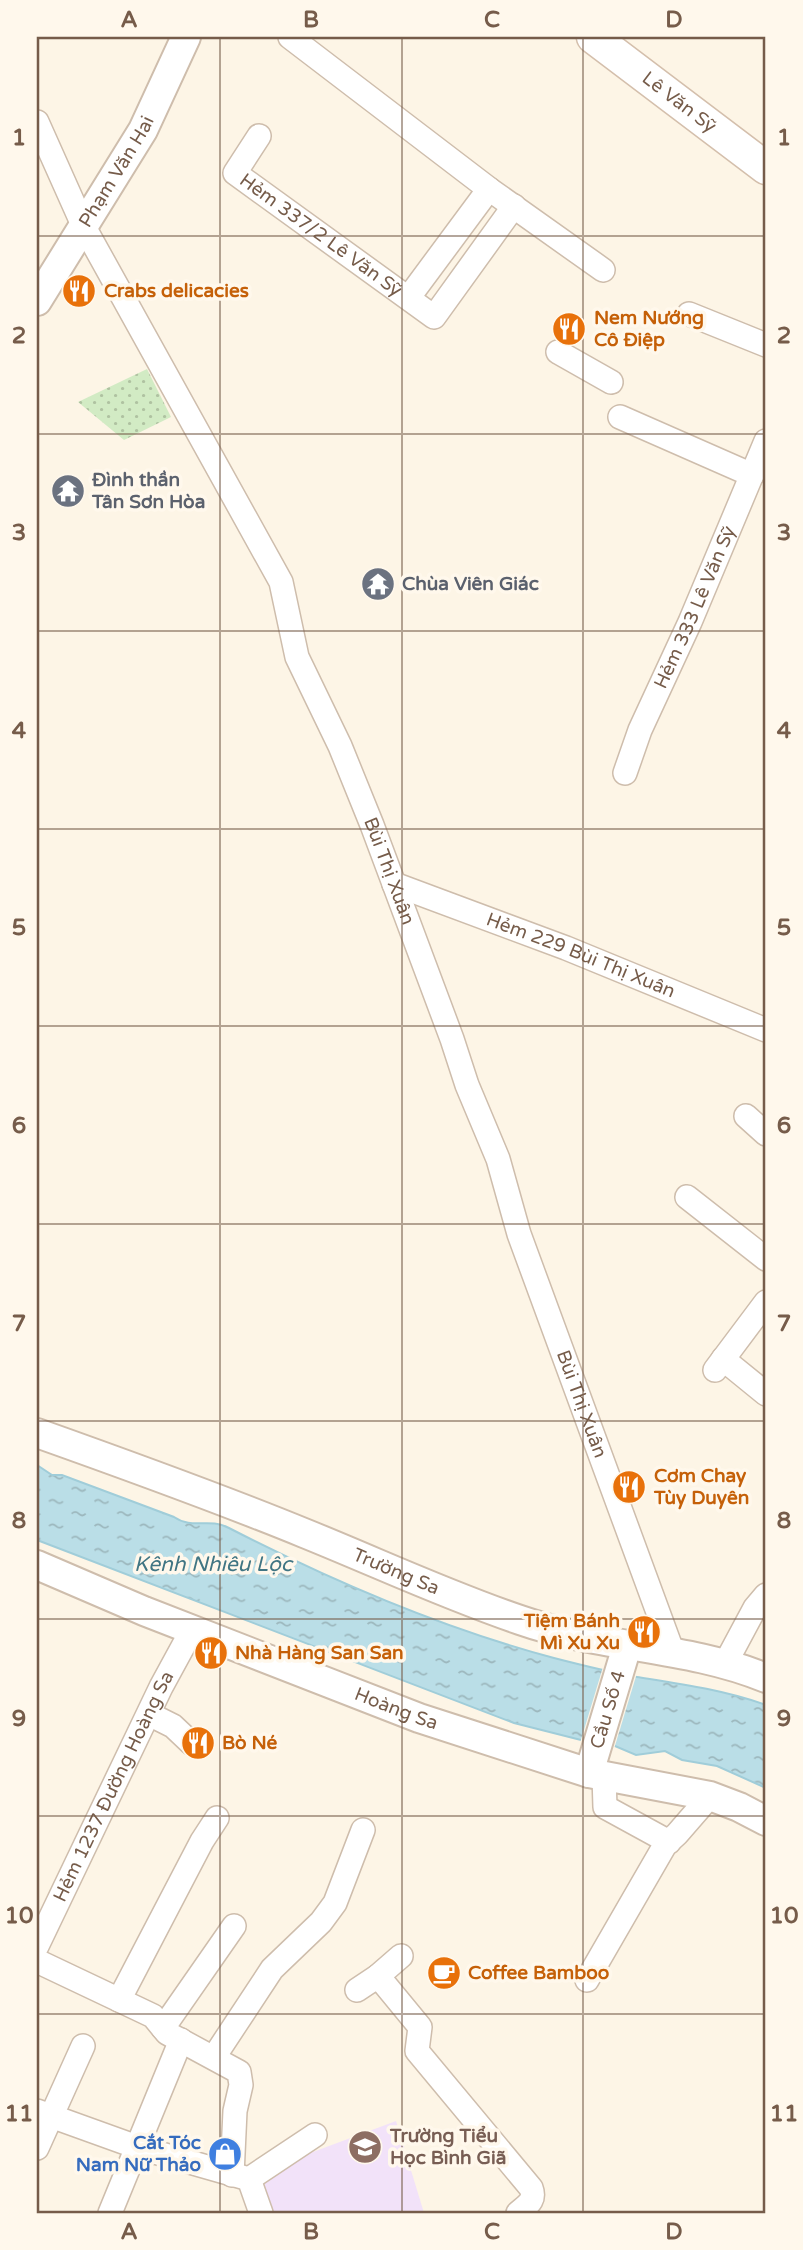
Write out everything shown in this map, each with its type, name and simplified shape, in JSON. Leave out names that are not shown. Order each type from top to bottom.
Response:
[{"type":"main road","name":"Lê Văn Sỹ","points":[[593,37],[766,168]]},
{"type":"street","name":"Phạm Văn Hai","points":[[37,301],[152,115],[186,37]]},
{"type":"street","points":[[290,37],[489,189],[603,270]]},
{"type":"street","name":"Bùi Thị Xuân","points":[[37,122],[83,225],[281,582],[297,657],[340,746],[394,884],[467,1085],[498,1159],[524,1247],[673,1653]]},
{"type":"street","name":"Hẻm 337/2 Lê Văn Sỹ","points":[[259,136],[235,173],[435,317],[514,206]]},
{"type":"street","name":"Hẻm 337/2 Lê Văn Sỹ","points":[[409,297],[489,189]]},
{"type":"street","points":[[689,314],[766,345]]},
{"type":"street","points":[[558,352],[611,382]]},
{"type":"street","points":[[620,416],[752,475]]},
{"type":"street","name":"Hẻm 333 Lê Văn Sỹ","points":[[625,773],[640,730],[690,622],[766,441]]},
{"type":"street","name":"Hẻm 229 Bùi Thị Xuân","points":[[394,884],[566,948],[766,1030]]},
{"type":"street","points":[[746,1116],[766,1134]]},
{"type":"street","points":[[687,1197],[766,1259]]},
{"type":"street","points":[[766,1303],[719,1364],[766,1394]]},
{"type":"street","name":"Trường Sa","points":[[37,1433],[249,1511],[462,1599],[521,1621],[574,1636],[623,1658],[673,1653],[725,1664],[766,1678]]},
{"type":"street","name":"Hoàng Sa","points":[[37,1564],[192,1630],[419,1718],[710,1796],[766,1821]]},
{"type":"street","points":[[725,1664],[755,1608],[766,1595]]},
{"type":"street","name":"Hẻm 1237 Đường Hoàng Sa","points":[[37,1946],[192,1630]]},
{"type":"street","name":"Cầu Số 4","points":[[596,1766],[623,1658]]},
{"type":"street","points":[[149,1714],[173,1726],[191,1743]]},
{"type":"street","points":[[596,1766],[605,1807],[669,1842]]},
{"type":"street","points":[[587,1980],[669,1842],[710,1796]]},
{"type":"street","points":[[119,2000],[202,1841],[217,1818]]},
{"type":"street","points":[[214,2057],[272,1969],[321,1922],[335,1903],[363,1830]]},
{"type":"street","points":[[110,2213],[137,2147],[172,2034],[234,1926]]},
{"type":"street","points":[[357,1990],[401,1956]]},
{"type":"street","points":[[37,1961],[152,2016],[172,2034],[239,2072],[241,2085],[235,2111],[241,2177],[261,2213]]},
{"type":"street","points":[[378,1976],[419,2027],[417,2052],[531,2188],[533,2201],[518,2213]]},
{"type":"street","points":[[37,2148],[43,2114],[83,2046]]},
{"type":"street","points":[[43,2114],[137,2147],[241,2177],[315,2135]]},
{"type":"shaded area","name":"Trường Tiểu Học Bình Giã","points":[[396,2121],[424,2213],[268,2213],[254,2174]]},
{"type":"green space","points":[[147,369],[171,417],[124,440],[78,402]]},
{"type":"water","name":"Kênh Nhiêu Lộc","points":[[37,1465],[52,1475],[62,1475],[181,1521],[221,1525],[347,1585],[429,1618],[512,1646],[585,1666],[718,1691],[766,1705],[766,1788],[717,1766],[682,1760],[665,1751],[636,1755],[615,1746],[514,1723],[37,1540]]},
{"type":"pier","points":[[603,1667],[637,1673],[614,1749],[580,1743]]},
{"type":"place","name":"Crabs delicacies","points":[[79,291]]},
{"type":"place","name":"Nem Nướng Cô Điệp","points":[[569,329]]},
{"type":"place","name":"Đình thần Tân Sơn Hòa","points":[[68,491]]},
{"type":"place","name":"Chùa Viên Giác","points":[[378,584]]},
{"type":"place","name":"Cơm Chay Tùy Duyên","points":[[629,1487]]},
{"type":"place","name":"Tiệm Bánh Mì Xu Xu","points":[[644,1632]]},
{"type":"place","name":"Nhà Hàng San San","points":[[211,1653]]},
{"type":"place","name":"Bò Né","points":[[198,1743]]},
{"type":"place","name":"Coffee Bamboo","points":[[444,1973]]},
{"type":"place","name":"Trường Tiểu Học Bình Giã","points":[[365,2147]]},
{"type":"place","name":"Cắt Tóc Nam Nữ Thảo","points":[[225,2154]]}]
